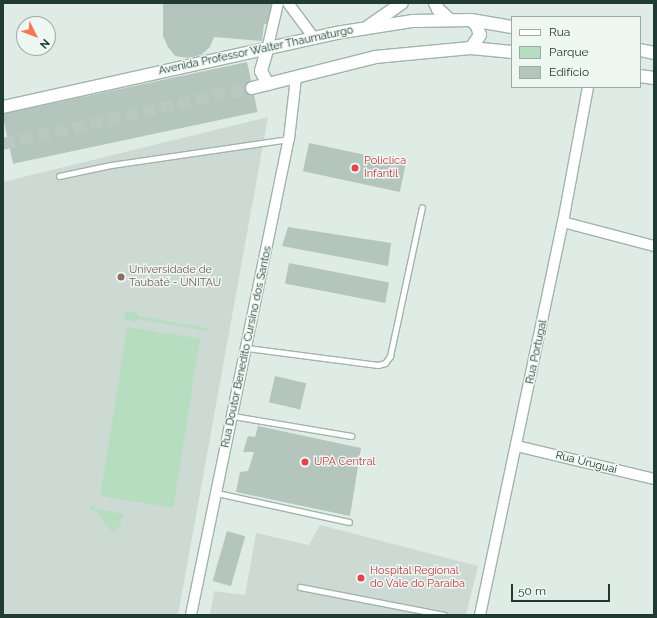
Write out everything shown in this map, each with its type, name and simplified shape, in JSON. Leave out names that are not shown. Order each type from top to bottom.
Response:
[{"type":"main road","points":[[365,29],[402,3]]},
{"type":"main road","points":[[435,3],[438,9],[450,20]]},
{"type":"main road","name":"Avenida Professor Walter Thaumaturgo","points":[[3,107],[267,50],[314,38],[414,21],[471,20],[511,27]]},
{"type":"main road","points":[[471,20],[477,26],[480,35],[471,48]]},
{"type":"main road","points":[[252,88],[375,57],[471,48],[511,52]]},
{"type":"main road","points":[[267,50],[261,71],[268,84]]},
{"type":"main road","points":[[641,50],[654,53]]},
{"type":"main road","points":[[641,76],[654,78]]},
{"type":"street","points":[[267,50],[278,3]]},
{"type":"street","points":[[288,3],[314,38]]},
{"type":"street","name":"Rua Doutor Benedito Cursino dos Santos","points":[[191,615],[289,139],[296,78]]},
{"type":"street","name":"Rua Portugal","points":[[480,615],[517,446],[563,222],[588,88]]},
{"type":"street","points":[[563,222],[654,246]]},
{"type":"street","name":"Rua Uruguai","points":[[517,446],[654,479]]},
{"type":"lane","points":[[59,176],[111,165],[289,139]]},
{"type":"lane","points":[[247,348],[378,365],[386,362],[390,356],[422,208]]},
{"type":"lane","points":[[233,416],[351,436]]},
{"type":"lane","points":[[217,493],[349,522]]},
{"type":"lane","points":[[300,587],[444,615]]},
{"type":"shaded area","name":"Universidade de Taubaté - UNITAU","points":[[268,117],[178,615],[3,615],[3,182]]},
{"type":"shaded area","name":"Hospital Regional do Vale do Paraíba","points":[[320,525],[478,566],[466,615],[210,615],[214,591],[245,595],[256,533],[309,545]]},
{"type":"green space","points":[[125,311],[138,313],[137,316],[208,328],[207,331],[137,319],[136,322],[124,319]]},
{"type":"green space","points":[[127,327],[200,339],[173,507],[100,496]]},
{"type":"green space","points":[[94,505],[96,509],[124,514],[120,525],[113,533],[94,510],[91,510],[90,506]]},
{"type":"building","points":[[163,3],[272,3],[269,24],[264,24],[262,41],[214,37],[210,47],[201,55],[188,58],[175,56],[168,47],[163,36]]},
{"type":"building","points":[[247,62],[258,112],[13,164],[3,114]]},
{"type":"building","name":"Policlíca Infantil","points":[[309,143],[406,164],[400,192],[303,171]]},
{"type":"building","points":[[288,227],[391,243],[388,266],[282,246]]},
{"type":"building","points":[[289,263],[389,282],[385,303],[285,284]]},
{"type":"building","points":[[275,376],[306,383],[300,410],[269,402]]},
{"type":"building","name":"UPA Central","points":[[258,426],[361,448],[350,516],[236,492],[240,472],[248,471],[254,452],[243,452],[248,436],[255,437]]},
{"type":"building","points":[[227,531],[245,536],[231,586],[213,581]]},
{"type":"tunnel","points":[[3,144],[252,88]]},
{"type":"place","name":"Policlíca Infantil","points":[[355,168]]},
{"type":"place","name":"Universidade de Taubaté - UNITAU","points":[[121,277]]},
{"type":"place","name":"UPA Central","points":[[305,462]]},
{"type":"place","name":"Hospital Regional do Vale do Paraíba","points":[[361,578]]}]
